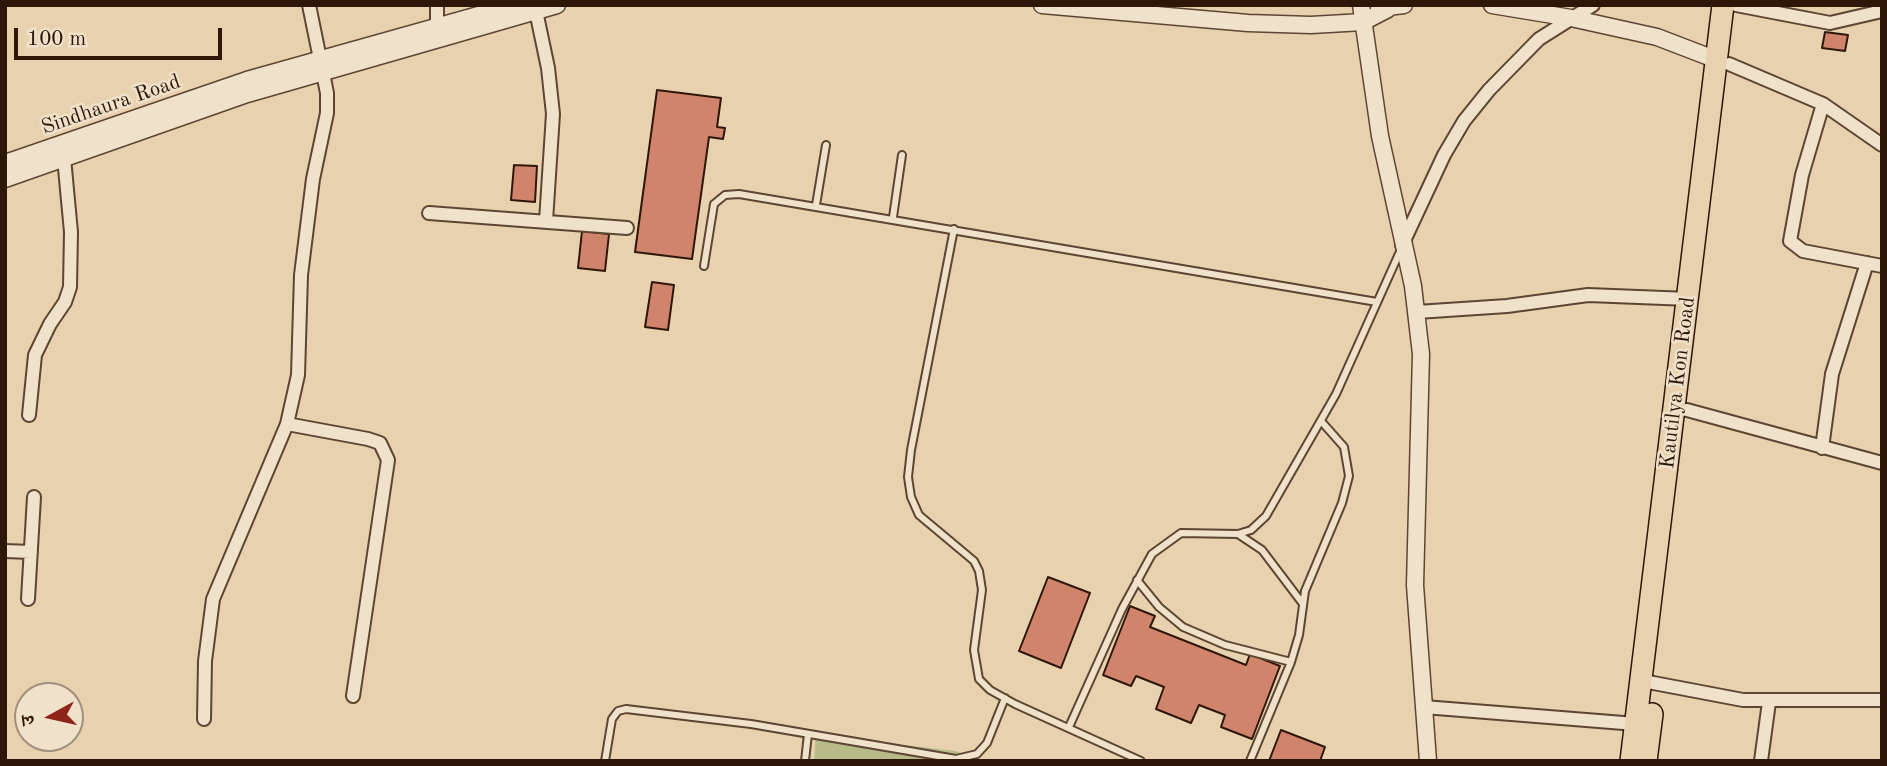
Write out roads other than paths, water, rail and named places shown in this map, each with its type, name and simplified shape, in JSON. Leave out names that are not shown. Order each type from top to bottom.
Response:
[{"type":"highway","name":"Kautilya Kon Road","points":[[1632,761],[1636,724],[1649,682],[1687,410],[1723,62],[1723,5]]},
{"type":"highway","name":"Kautilya Kon Road","points":[[1646,761],[1649,682],[1689,299],[1723,62],[1736,5]]},
{"type":"street","points":[[204,719],[205,661],[213,599],[287,424],[298,375],[301,275],[313,179],[327,113],[309,5]]},
{"type":"street","points":[[436,28],[437,5]]},
{"type":"street","name":"Sindhaura Road","points":[[5,163],[514,5]]},
{"type":"street","points":[[5,179],[321,66],[557,5]]},
{"type":"street","points":[[1042,5],[1248,23],[1363,22],[1388,9],[1404,5]]},
{"type":"street","points":[[1388,9],[1362,5],[1380,136],[1417,312],[1421,354],[1415,585],[1428,761]]},
{"type":"street","points":[[1492,5],[1571,18],[1666,40],[1823,104],[1882,145]]},
{"type":"street","points":[[1402,245],[1426,190],[1464,121],[1516,61],[1539,39],[1593,5]]},
{"type":"street","points":[[1736,5],[1829,23],[1882,11]]},
{"type":"street","points":[[536,12],[545,47],[553,114],[547,221]]},
{"type":"street","points":[[1823,104],[1802,175],[1790,241],[1803,251],[1882,266]]},
{"type":"street","points":[[29,415],[35,355],[50,324],[65,302],[70,286],[71,232],[64,158]]},
{"type":"street","points":[[429,213],[627,228]]},
{"type":"street","points":[[1822,448],[1832,374],[1867,263]]},
{"type":"street","points":[[1417,312],[1507,306],[1588,295],[1689,299]]},
{"type":"street","points":[[1687,410],[1882,463]]},
{"type":"street","points":[[287,424],[380,443],[388,460],[353,696]]},
{"type":"street","points":[[28,599],[34,498]]},
{"type":"street","points":[[5,551],[31,552]]},
{"type":"street","points":[[1649,682],[1769,702],[1882,700]]},
{"type":"street","points":[[1761,761],[1769,702]]},
{"type":"street","points":[[1424,707],[1636,724]]},
{"type":"lane","points":[[816,205],[826,145]]},
{"type":"lane","points":[[892,217],[902,155]]},
{"type":"lane","points":[[704,266],[711,214],[714,204],[724,194],[892,217],[1377,302]]},
{"type":"lane","points":[[954,229],[908,477],[911,497],[919,515],[974,561],[979,571],[982,590],[974,664],[979,679],[1005,698],[1141,761]]},
{"type":"lane","points":[[1069,727],[1136,580],[1152,554],[1181,533],[1238,534],[1251,530],[1266,516],[1336,394],[1402,245]]},
{"type":"lane","points":[[1250,761],[1291,662],[1299,635],[1303,604],[1349,476],[1343,447],[1321,421]]},
{"type":"lane","points":[[1238,534],[1262,550],[1303,604]]},
{"type":"lane","points":[[1136,580],[1159,607],[1183,627],[1225,645],[1291,662]]},
{"type":"lane","points":[[605,761],[612,719],[618,711],[626,709],[808,734],[956,759],[977,754],[987,743],[1005,698]]},
{"type":"lane","points":[[805,761],[808,734]]}]
